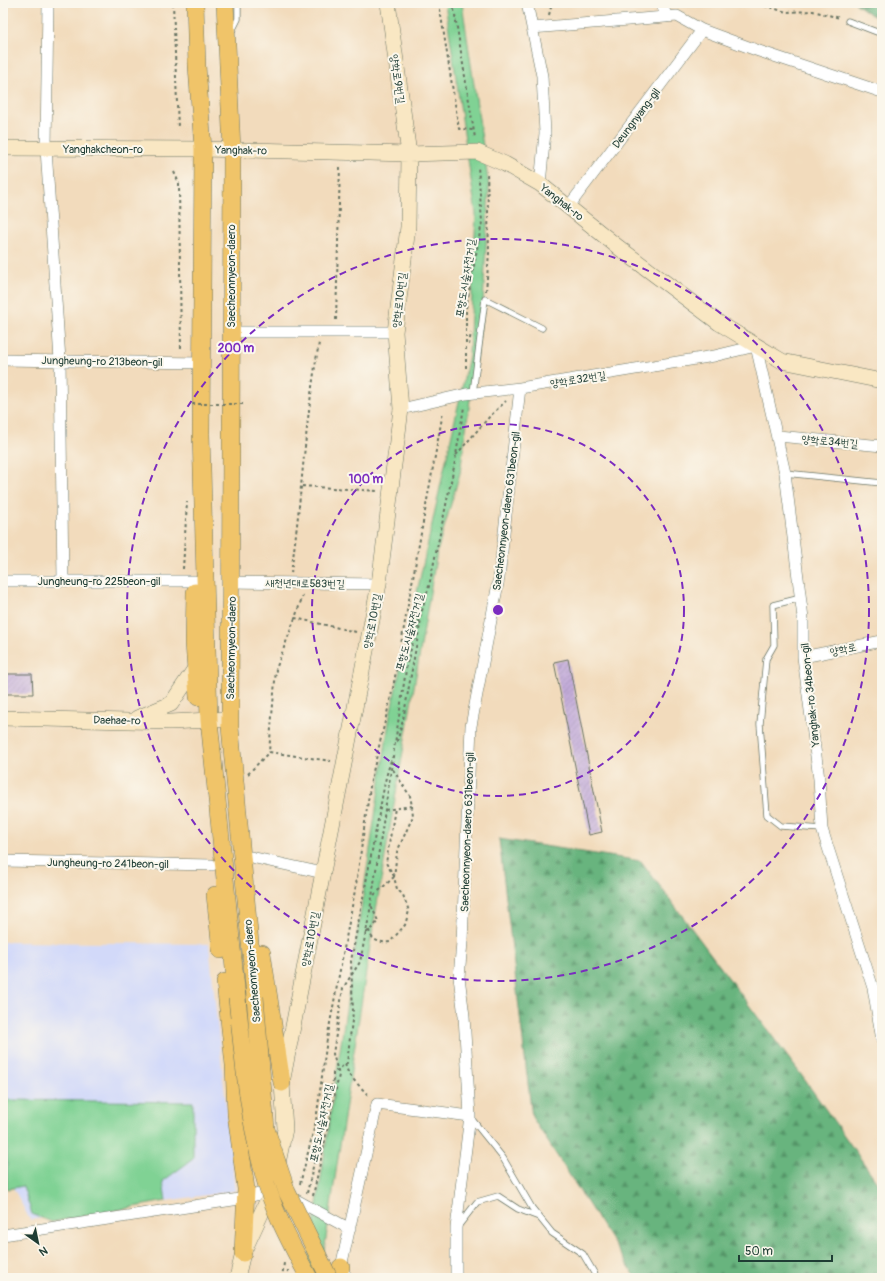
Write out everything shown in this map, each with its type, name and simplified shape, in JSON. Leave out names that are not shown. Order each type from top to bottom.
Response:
[{"type":"main road","name":"Saecheonnyeon-daero","points":[[195,3],[196,66],[203,149],[201,363],[204,721],[253,1131],[263,1173],[287,1236],[309,1278]]},
{"type":"main road","name":"Saecheonnyeon-daero","points":[[225,3],[232,150],[230,520],[232,582],[230,723],[266,1129],[287,1192],[339,1275]]},
{"type":"main road","points":[[226,44],[228,3]]},
{"type":"main road","name":"양학로9번길","points":[[388,3],[409,154]]},
{"type":"main road","name":"Yanghakcheon-ro","points":[[3,148],[203,149]]},
{"type":"main road","name":"Yanghak-ro","points":[[203,149],[409,154],[482,154],[505,164],[540,184],[618,247],[693,304],[719,323],[782,361],[882,381]]},
{"type":"main road","name":"양학로10번길","points":[[238,1278],[244,1253],[273,1188],[285,1129],[282,1083],[379,584],[401,409],[395,332],[408,227],[409,154]]},
{"type":"main road","points":[[203,537],[195,560],[196,667],[204,721],[212,865],[234,1065],[238,1127],[246,1198],[244,1253]]},
{"type":"main road","points":[[133,720],[171,704],[196,667]]},
{"type":"main road","name":"Daehae-ro","points":[[3,718],[170,722],[204,721],[230,723]]},
{"type":"main road","points":[[230,723],[240,744],[256,909],[282,1083]]},
{"type":"main road","points":[[238,1127],[271,1118],[283,1103]]},
{"type":"street","points":[[48,3],[46,149],[60,360],[63,580]]},
{"type":"street","points":[[527,3],[542,76],[546,133],[540,184]]},
{"type":"street","points":[[660,3],[667,17]]},
{"type":"street","points":[[532,28],[676,16],[702,30],[759,51],[882,92]]},
{"type":"street","name":"Deungnyang-gil","points":[[569,206],[702,30]]},
{"type":"street","points":[[231,332],[395,332]]},
{"type":"street","name":"양학로32번길","points":[[401,409],[469,393],[520,388],[714,356],[756,346]]},
{"type":"street","name":"Yanghak-ro 34beon-gil","points":[[756,346],[761,374],[778,436],[785,473],[801,598],[804,657],[819,778],[822,829],[873,988],[882,1040]]},
{"type":"street","name":"Jungheung-ro 213beon-gil","points":[[3,360],[201,363]]},
{"type":"street","name":"Saecheonnyeon-daero 631beon-gil","points":[[456,1278],[456,1228],[470,1116],[464,1016],[459,977],[462,942],[471,726],[499,578],[520,388]]},
{"type":"street","name":"양학로34번길","points":[[778,436],[882,446]]},
{"type":"street","name":"Jungheung-ro 225beon-gil","points":[[3,581],[195,581]]},
{"type":"street","name":"새천년대로583번길","points":[[232,582],[379,584]]},
{"type":"street","name":"양학로","points":[[804,657],[882,641]]},
{"type":"street","points":[[251,857],[323,873]]},
{"type":"street","name":"Jungheung-ro 241beon-gil","points":[[3,861],[212,865]]},
{"type":"street","points":[[339,1275],[377,1104],[470,1116]]},
{"type":"street","points":[[3,1235],[246,1198],[273,1188],[311,1202],[350,1229]]},
{"type":"lane","points":[[226,44],[238,19],[238,3]]},
{"type":"lane","points":[[848,21],[882,34]]},
{"type":"lane","points":[[469,393],[485,299],[542,328]]},
{"type":"lane","points":[[785,473],[882,483]]},
{"type":"lane","points":[[801,598],[773,604],[774,645],[766,659],[760,724],[767,815],[782,826],[822,829]]},
{"type":"lane","points":[[470,1116],[503,1158],[532,1208],[552,1233],[583,1254],[596,1278]]},
{"type":"lane","points":[[456,1228],[477,1202],[498,1196],[518,1209],[539,1217]]},
{"type":"path","points":[[173,3],[178,128]]},
{"type":"path","points":[[439,3],[459,129],[474,130]]},
{"type":"path","name":"포항도시숲자전거길","points":[[311,1202],[339,1075],[333,1054],[343,988],[360,962],[372,897],[407,663],[429,586],[469,393],[466,308],[482,222],[482,154],[474,130],[453,3]]},
{"type":"path","points":[[753,3],[787,12],[813,11],[848,21]]},
{"type":"path","points":[[335,332],[340,152]]},
{"type":"path","points":[[482,154],[489,253],[485,299]]},
{"type":"path","points":[[290,582],[302,486],[312,379],[321,332]]},
{"type":"path","points":[[456,455],[490,416],[520,388]]},
{"type":"path","points":[[299,1186],[316,1121],[327,1039],[356,885],[371,780],[393,688],[438,448],[445,399]]},
{"type":"path","points":[[192,404],[243,404]]},
{"type":"path","points":[[302,486],[390,492]]},
{"type":"path","points":[[243,779],[269,752],[276,669],[307,582]]},
{"type":"path","points":[[311,1202],[308,1193],[333,1080],[333,1073],[347,1063],[353,1012],[351,961],[386,776],[403,720],[423,608]]},
{"type":"path","points":[[295,618],[369,634]]},
{"type":"path","points":[[269,752],[344,763]]},
{"type":"path","points":[[372,897],[394,877],[397,852],[413,816],[410,796],[391,767]]},
{"type":"path","points":[[385,810],[412,806]]},
{"type":"path","points":[[369,930],[374,940],[383,943],[390,942],[405,925],[409,911],[403,895],[397,889],[394,877],[386,863],[395,808]]},
{"type":"path","points":[[366,932],[378,921],[371,903]]},
{"type":"path","points":[[345,1064],[349,1075],[377,1104]]},
{"type":"path","points":[[303,1190],[308,1193]]},
{"type":"path","points":[[287,1278],[288,1264]]},
{"type":"shaded area","points":[[3,942],[209,944],[235,1191],[30,1220],[3,1168]]},
{"type":"green space","points":[[445,3],[462,3],[489,187],[483,305],[460,473],[437,552],[370,945],[320,1278],[306,1278],[390,715],[469,356],[476,214]]},
{"type":"green space","points":[[855,3],[882,3],[882,22]]},
{"type":"green space","points":[[499,839],[641,861],[802,1076],[882,1189],[882,1278],[636,1278],[532,1117]]},
{"type":"green space","points":[[7,1100],[193,1102],[193,1159],[163,1181],[166,1201],[52,1222],[32,1214],[23,1186],[7,1189]]},
{"type":"building","points":[[568,659],[602,832],[589,835],[554,662]]},
{"type":"building","points":[[3,674],[32,674],[33,694],[3,694]]}]
